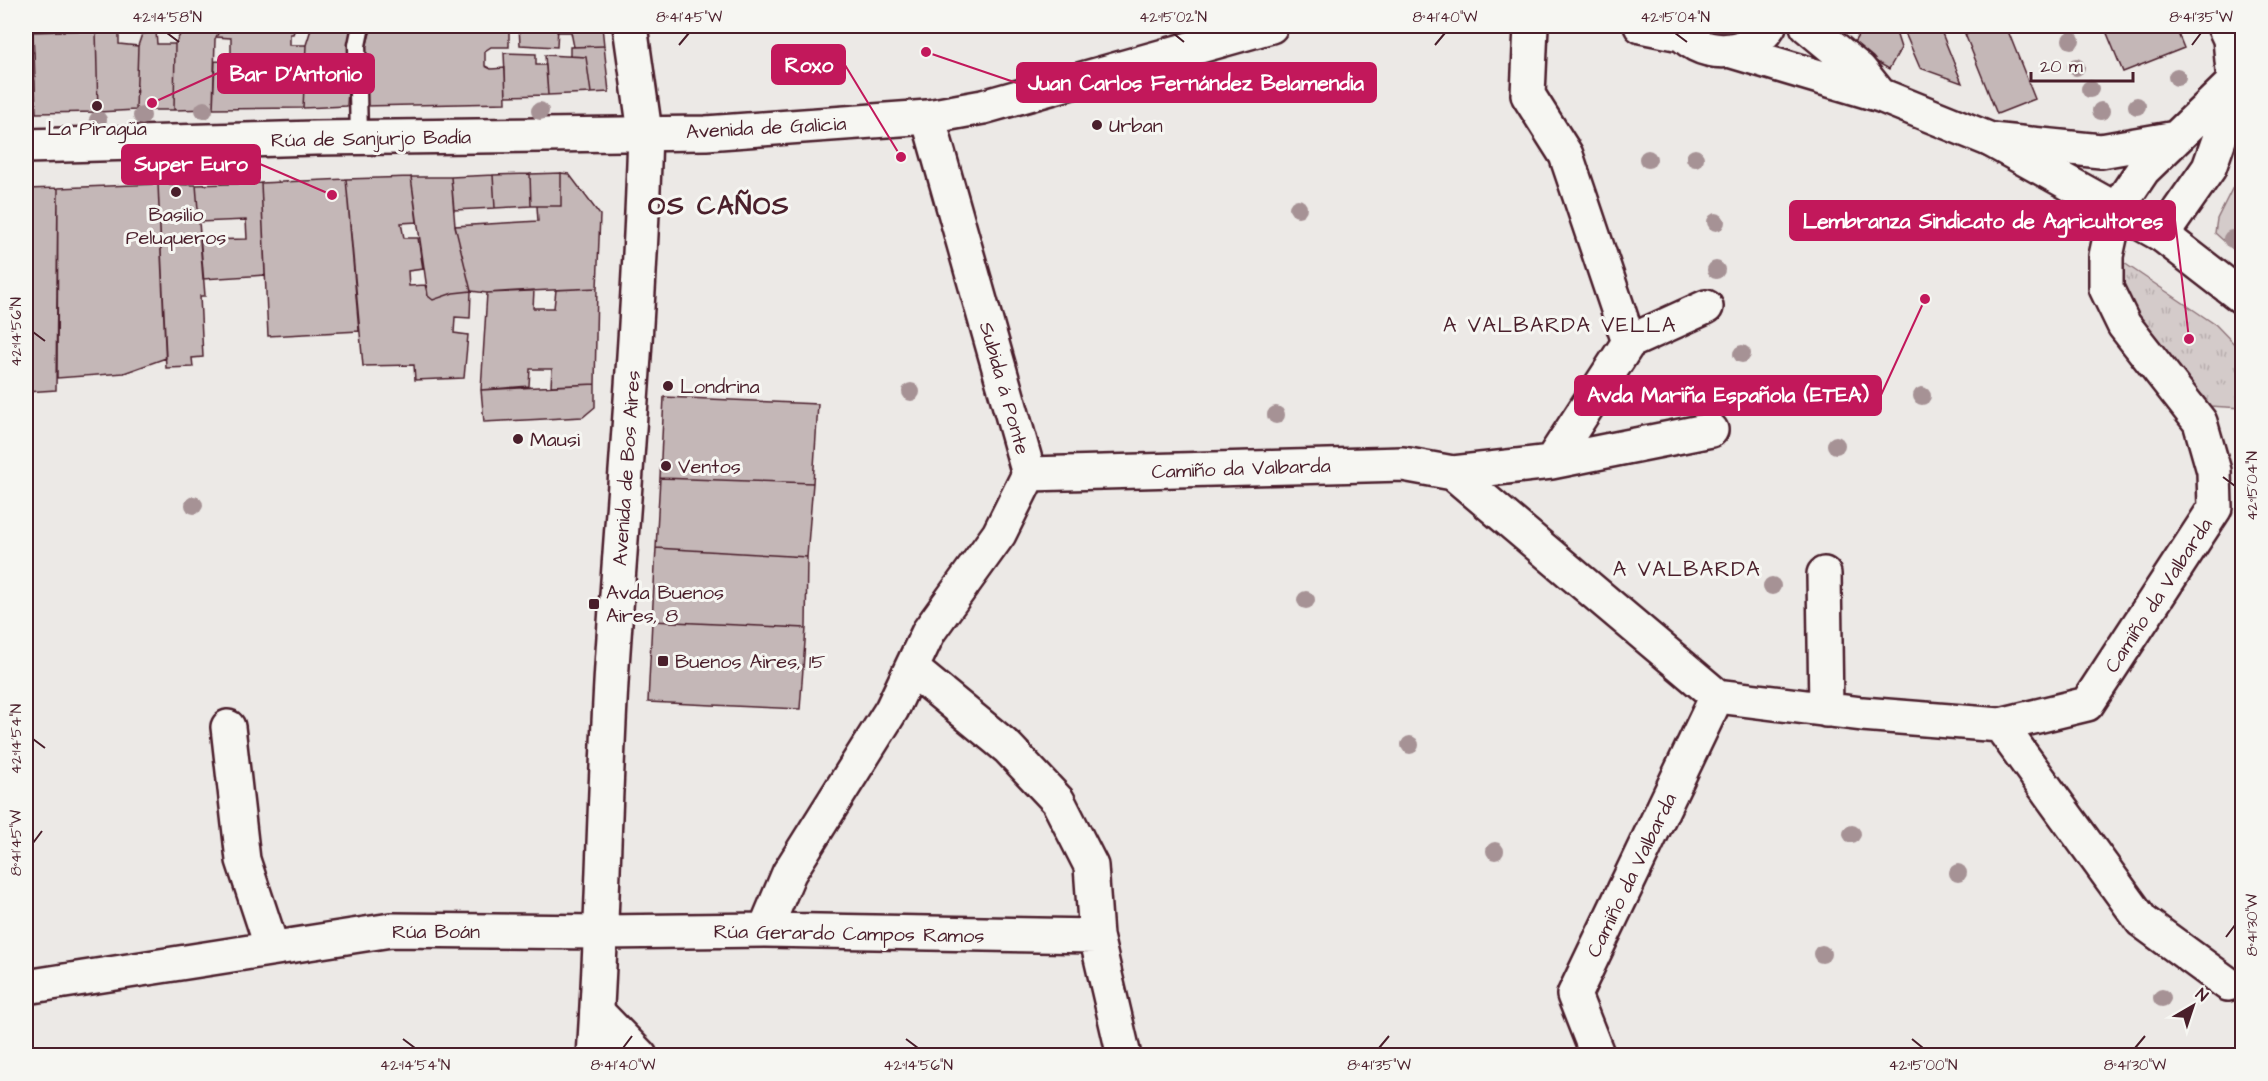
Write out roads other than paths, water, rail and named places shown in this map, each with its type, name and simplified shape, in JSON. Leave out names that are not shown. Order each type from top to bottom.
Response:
[{"type":"main road","name":"Avenida de Bos Aires","points":[[594,1056],[602,932],[612,669],[643,218],[645,132],[630,26]]},
{"type":"main road","name":"Avenida de Galicia","points":[[645,132],[706,133],[928,117],[983,107],[1271,26]]},
{"type":"main road","points":[[1532,26],[1528,95],[1566,155],[1629,342]]},
{"type":"main road","points":[[1641,26],[1679,30],[1705,47],[1732,51],[1880,95],[1991,140],[2162,235],[2242,297]]},
{"type":"main road","points":[[1732,51],[1754,41],[1769,26]]},
{"type":"main road","points":[[1807,26],[1860,70],[1880,95]]},
{"type":"main road","points":[[2162,235],[2209,168],[2238,87],[2230,39],[2224,26]]},
{"type":"main road","points":[[2116,210],[2143,170],[2176,138],[2238,87]]},
{"type":"main road","name":"Subida á Ponte","points":[[765,930],[789,873],[892,709],[929,631],[999,534],[1029,474],[928,117]]},
{"type":"main road","name":"Rúa de Sanjurjo Badía","points":[[26,146],[645,132]]},
{"type":"main road","points":[[1991,140],[2102,151],[2176,138]]},
{"type":"main road","name":"Camiño da Valbarda","points":[[1453,473],[1717,696],[1826,710],[2000,725],[2087,704],[2215,508],[2214,471],[2200,422],[2124,325],[2106,288],[2106,256],[2116,210]]},
{"type":"main road","points":[[1551,462],[1629,342],[1706,308]]},
{"type":"main road","name":"Camiño da Valbarda","points":[[1029,474],[1403,464],[1453,473],[1551,462],[1712,430]]},
{"type":"main road","points":[[1824,574],[1826,710]]},
{"type":"main road","points":[[912,669],[1008,748],[1058,801],[1091,866],[1096,936],[1124,1056]]},
{"type":"main road","name":"Camiño da Valbarda","points":[[1598,1056],[1574,995],[1717,696]]},
{"type":"main road","points":[[2000,725],[2142,921],[2228,984]]},
{"type":"main road","points":[[228,727],[243,860],[272,948]]},
{"type":"main road","name":"Rúa Boán","points":[[26,987],[391,930],[602,932]]},
{"type":"main road","name":"Rúa Gerardo Campos Ramos","points":[[602,932],[765,930],[1096,936]]},
{"type":"main road","points":[[597,1012],[640,1056]]},
{"type":"lane","points":[[359,138],[357,45],[361,26]]},
{"type":"place","name":"Juan Carlos Fernández Belamendia","points":[[926,52]]},
{"type":"place","name":"Bar D'Antonio","points":[[152,103]]},
{"type":"place","name":"La Piragüa","points":[[97,106]]},
{"type":"place","name":"Urban","points":[[1097,125]]},
{"type":"place","name":"Roxo","points":[[901,157]]},
{"type":"place","name":"Basilio Peluqueros","points":[[176,192]]},
{"type":"place","name":"Super Euro","points":[[332,195]]},
{"type":"place","name":"Avda Mariña Española (ETEA)","points":[[1925,299]]},
{"type":"place","name":"Lembranza Sindicato de Agricultores","points":[[2189,339]]},
{"type":"place","name":"Londrina","points":[[668,386]]},
{"type":"place","name":"Mausi","points":[[518,439]]},
{"type":"place","name":"Ventos","points":[[666,466]]},
{"type":"place","name":"Avda Buenos Aires, 8","points":[[594,604]]},
{"type":"place","name":"Buenos Aires, 15","points":[[663,661]]},
{"type":"district","name":"OS CAÑOS","points":[[719,205]]},
{"type":"district","name":"A VALBARDA VELLA","points":[[1560,325]]},
{"type":"district","name":"A VALBARDA","points":[[1687,569]]}]
